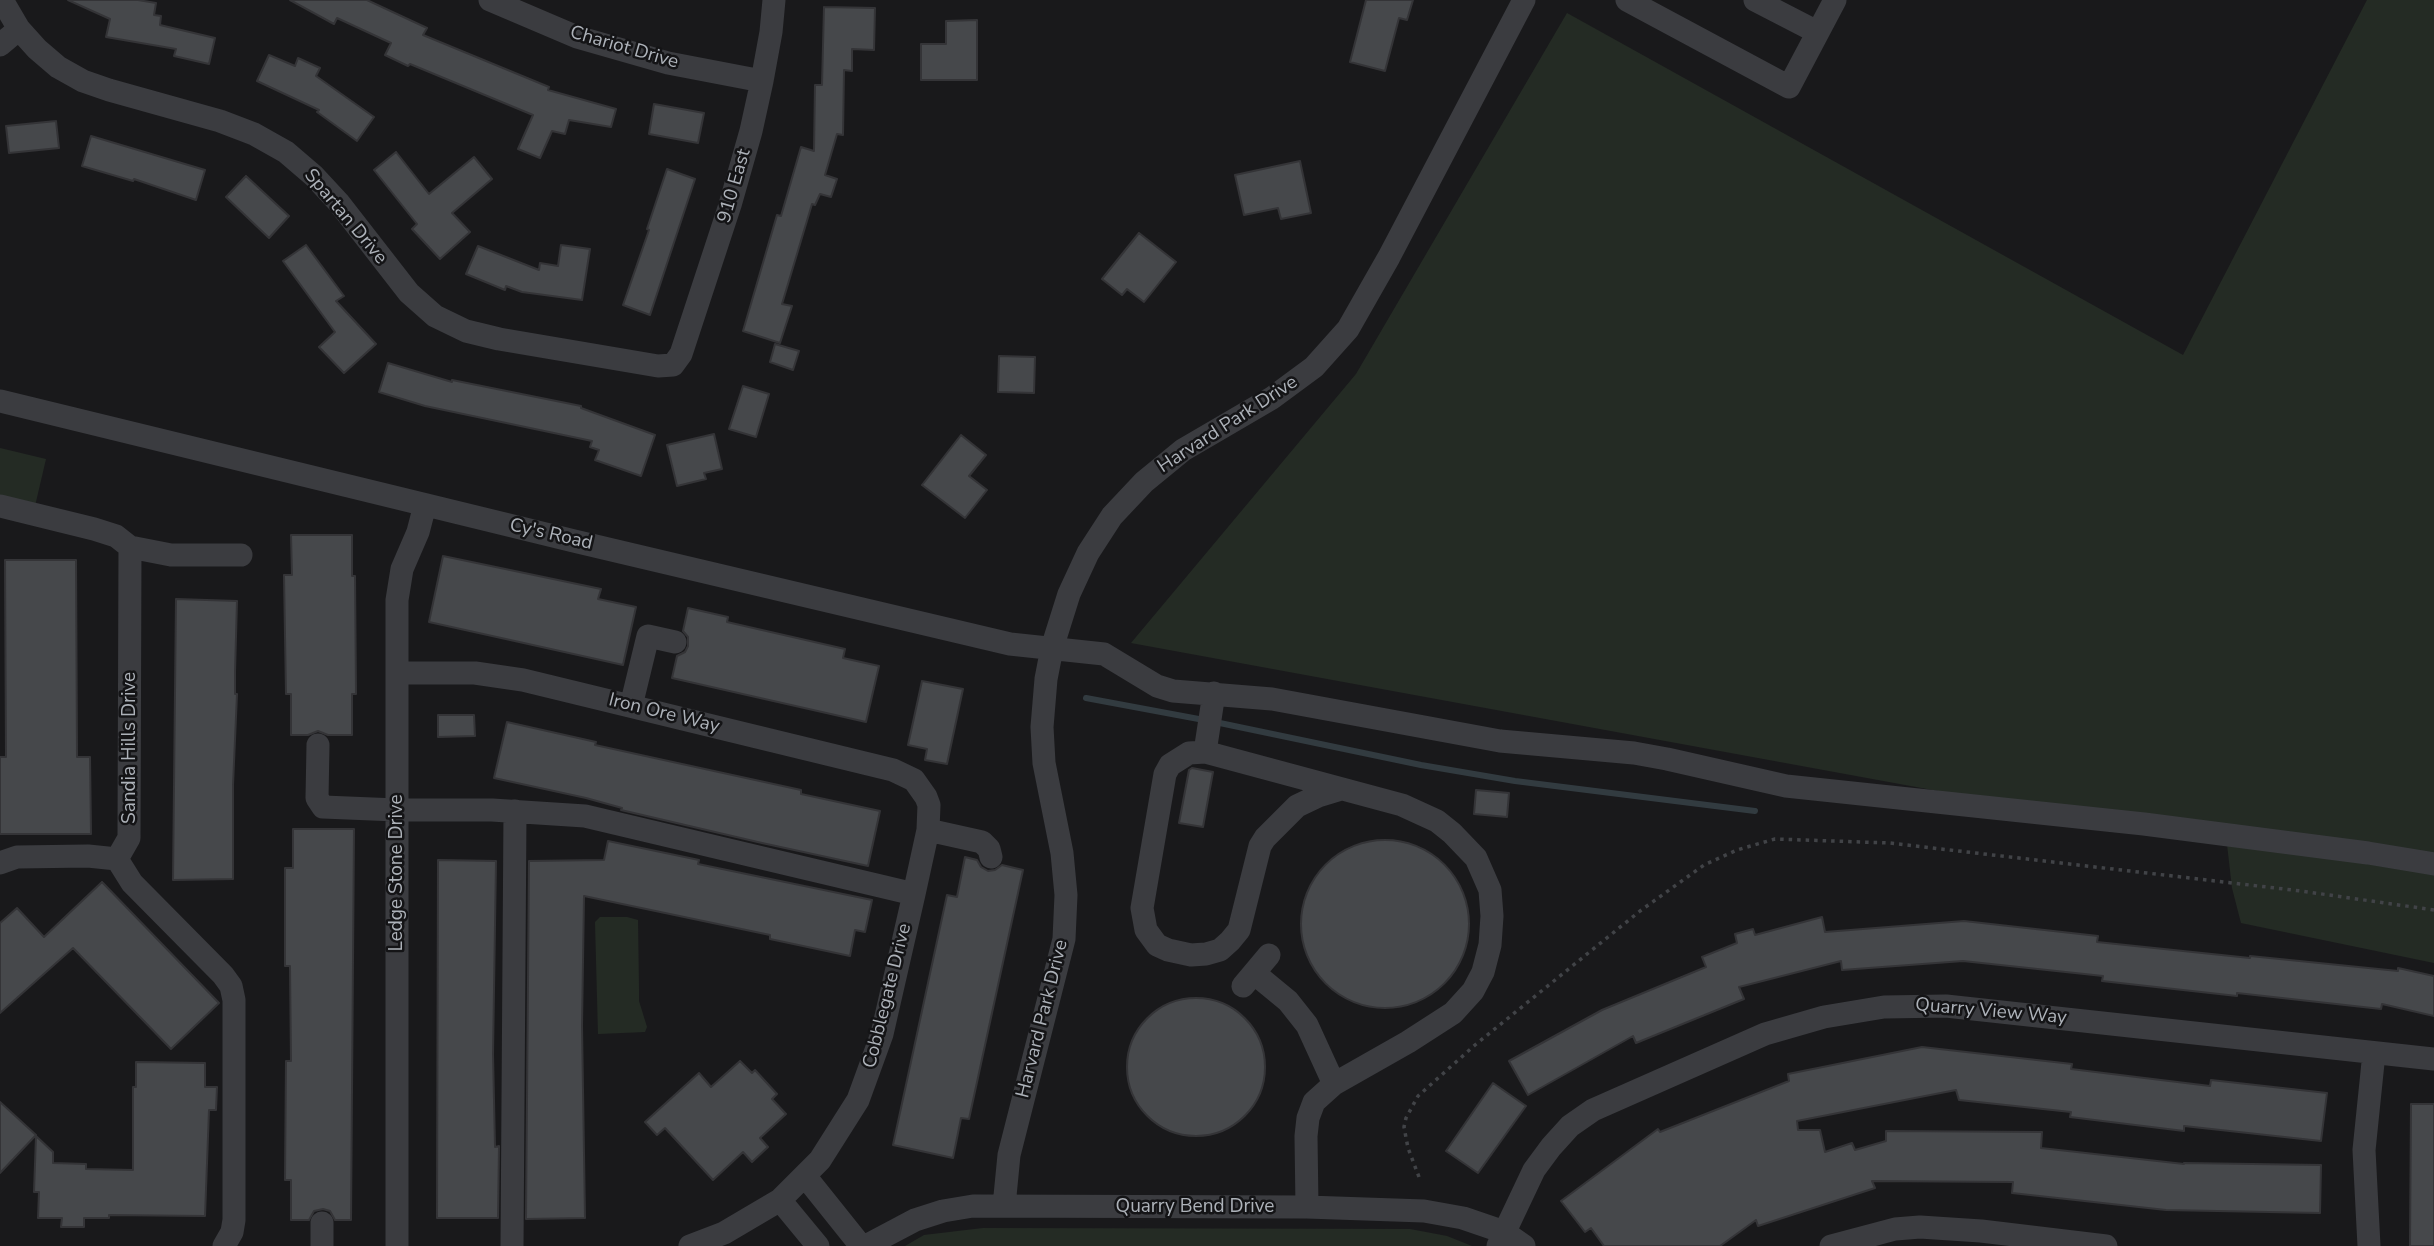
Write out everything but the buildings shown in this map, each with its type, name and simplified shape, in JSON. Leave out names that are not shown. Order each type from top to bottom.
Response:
[{"type":"street","name":"Spartan Drive","points":[[2,0],[19,29],[58,67],[109,90],[220,121],[254,134],[286,152],[314,176],[339,203],[409,293],[435,316],[466,331],[499,339],[644,365],[673,365]]},
{"type":"street","name":"910 East","points":[[673,365],[687,341],[751,131],[771,32],[774,0]]},
{"type":"street","name":"Harvard Park Drive","points":[[1004,1206],[1009,1156],[1064,939],[1066,895],[1062,853],[1044,763],[1042,727],[1044,691],[1052,648],[1069,594],[1088,553],[1112,516],[1144,482],[1183,450],[1272,398],[1314,368],[1348,329],[1389,257],[1524,0]]},
{"type":"street","points":[[1628,0],[1789,87],[1835,0]]},
{"type":"street","name":"Chariot Drive","points":[[496,1],[590,40],[668,63],[762,80]]},
{"type":"street","points":[[1760,1],[1817,32]]},
{"type":"street","points":[[0,46],[19,29]]},
{"type":"street","name":"Cy's Road","points":[[0,401],[1010,644],[1104,654],[1157,686],[1173,691],[1212,712]]},
{"type":"street","name":"Ledge Stone Drive","points":[[397,1246],[398,582],[418,533],[425,505]]},
{"type":"street","points":[[0,506],[94,529],[116,536],[130,547],[171,555],[241,555]]},
{"type":"street","name":"Sandia Hills Drive","points":[[117,859],[130,838],[130,547]]},
{"type":"street","points":[[631,706],[648,636],[675,642]]},
{"type":"street","name":"Iron Ore Way","points":[[397,673],[499,676],[893,769],[914,780],[922,790]]},
{"type":"street","points":[[1205,752],[1212,712],[1272,699],[1500,741],[1634,753],[1786,786],[2144,824],[2434,864]]},
{"type":"street","points":[[318,745],[317,798],[320,805],[329,809],[515,811],[608,819],[914,894]]},
{"type":"street","points":[[1307,1207],[1306,1136],[1308,1118],[1314,1102],[1334,1084],[1441,1021],[1473,991],[1483,972],[1490,946],[1492,916],[1490,890],[1476,858],[1452,833],[1420,811],[1341,789],[1205,752],[1189,753],[1170,765],[1165,774],[1142,908],[1143,921],[1150,938],[1157,945],[1178,953],[1206,954],[1220,950],[1239,930],[1260,846],[1265,838],[1297,806],[1341,789]]},
{"type":"street","name":"Cobblegate Drive","points":[[690,1246],[723,1233],[780,1200],[820,1160],[858,1100],[882,1034],[928,830],[929,805],[922,790]]},
{"type":"street","points":[[512,1246],[515,811]]},
{"type":"street","points":[[928,830],[982,842],[989,849],[991,857]]},
{"type":"street","points":[[0,863],[17,857],[89,856],[117,859],[132,883],[231,986],[234,1000],[234,1220],[232,1232],[224,1246]]},
{"type":"street","points":[[1269,955],[1248,979],[1288,1001],[1307,1024],[1334,1084]]},
{"type":"street","name":"Quarry View Way","points":[[1501,1239],[1534,1170],[1570,1126],[1593,1110],[1765,1034],[1824,1017],[1884,1007],[1946,1006],[2434,1059]]},
{"type":"street","points":[[2369,1246],[2364,1150],[2374,1053]]},
{"type":"street","points":[[805,1176],[861,1246]]},
{"type":"street","points":[[780,1200],[818,1246]]},
{"type":"street","name":"Quarry Bend Drive","points":[[866,1246],[915,1220],[943,1211],[973,1206],[1307,1207],[1424,1211],[1463,1218],[1501,1239],[1524,1246]]},
{"type":"street","points":[[322,1223],[322,1246]]},
{"type":"street","points":[[1832,1246],[1895,1229],[1920,1227],[1949,1237],[2106,1246]]},
{"type":"path","points":[[1419,1177],[1408,1148],[1404,1127],[1418,1097],[1475,1045],[1640,911],[1704,865],[1737,850],[1775,839],[1890,843],[2301,891],[2434,911]]},
{"type":"shaded area","points":[[2367,0],[2434,0],[2434,963],[2241,923],[2232,888],[2227,844],[1131,643],[1356,374],[1567,13],[2183,355]]},
{"type":"shaded area","points":[[0,448],[46,459],[35,506],[0,499]]},
{"type":"shaded area","points":[[600,917],[627,917],[638,920],[639,1001],[647,1027],[645,1032],[598,1034],[595,922]]},
{"type":"shaded area","points":[[983,1228],[1410,1229],[1447,1236],[1472,1246],[905,1246],[924,1235]]},
{"type":"waterway","points":[[1086,698],[1204,720]]},
{"type":"waterway","points":[[1215,722],[1421,765],[1515,781],[1755,811]]}]
